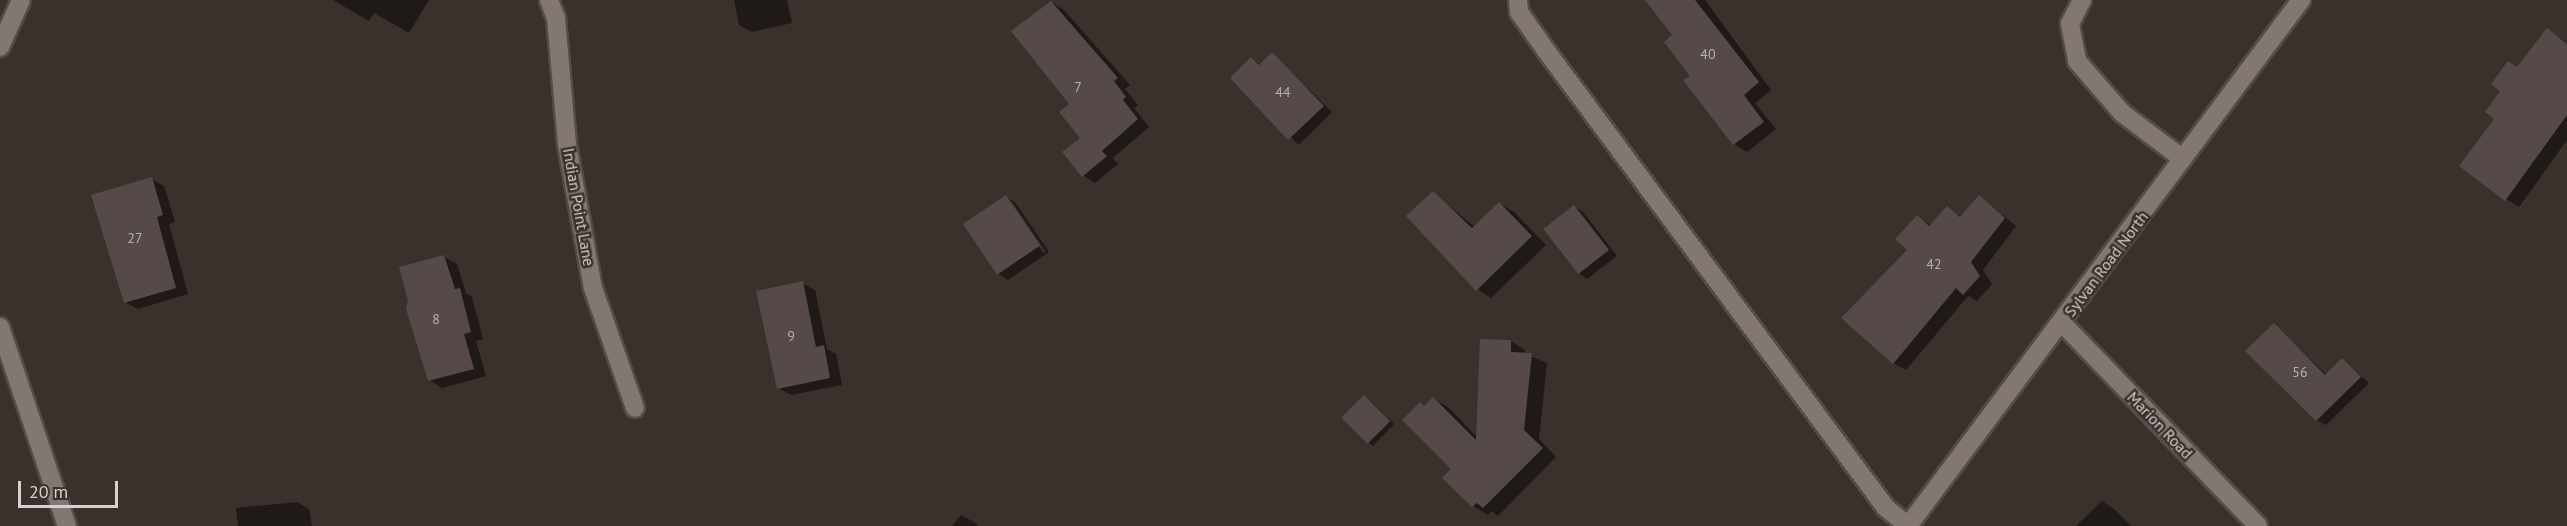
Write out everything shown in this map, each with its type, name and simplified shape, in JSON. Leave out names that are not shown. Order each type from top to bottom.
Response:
[{"type":"street","points":[[0,47],[21,0]]},
{"type":"street","name":"Indian Point Lane","points":[[549,0],[556,18],[567,144],[593,288],[635,408]]},
{"type":"street","points":[[1518,0],[1519,12],[1546,52],[1886,508],[1908,526]]},
{"type":"street","points":[[2082,0],[2070,24],[2077,61],[2122,113],[2183,159]]},
{"type":"street","name":"Sylvan Road North","points":[[1908,526],[2062,323],[2301,0]]},
{"type":"street","name":"Marion Road","points":[[2062,323],[2258,526]]},
{"type":"street","points":[[0,327],[67,526]]},
{"type":"building","points":[[1645,0],[1695,0],[1759,82],[1744,95],[1764,122],[1733,145],[1683,80],[1690,76],[1664,42],[1672,35]]},
{"type":"building","points":[[1051,1],[1118,78],[1114,81],[1126,97],[1123,100],[1138,119],[1102,151],[1107,156],[1082,177],[1062,152],[1080,138],[1059,112],[1069,104],[1011,31]]},
{"type":"building","points":[[2547,28],[2567,44],[2567,115],[2505,201],[2459,166],[2494,119],[2485,112],[2500,91],[2491,84],[2508,61],[2517,67]]},
{"type":"building","points":[[1272,52],[1324,106],[1288,140],[1230,78],[1251,57],[1259,65]]},
{"type":"building","points":[[152,177],[163,215],[157,217],[176,288],[124,303],[91,195]]},
{"type":"building","points":[[1433,191],[1472,228],[1499,202],[1532,236],[1476,291],[1406,216]]},
{"type":"building","points":[[1006,195],[1040,246],[997,275],[963,224]]},
{"type":"building","points":[[1979,195],[2005,218],[1971,262],[1980,276],[1963,295],[1956,288],[1893,364],[1841,318],[1907,250],[1895,239],[1917,215],[1929,226],[1947,206],[1960,217]]},
{"type":"building","points":[[1574,205],[1609,250],[1578,274],[1543,229]]},
{"type":"building","points":[[444,255],[455,289],[460,288],[471,332],[464,334],[474,369],[428,381],[406,309],[408,301],[399,267]]},
{"type":"building","points":[[803,281],[816,347],[824,345],[830,378],[777,389],[756,291]]},
{"type":"building","points":[[2274,323],[2325,375],[2342,358],[2361,377],[2316,421],[2245,351]]},
{"type":"building","points":[[1480,339],[1511,340],[1511,352],[1532,353],[1524,430],[1543,448],[1483,508],[1477,503],[1472,507],[1442,478],[1451,469],[1402,420],[1420,402],[1424,406],[1433,397],[1476,440]]},
{"type":"building","points":[[1364,395],[1390,421],[1368,444],[1341,418]]}]
